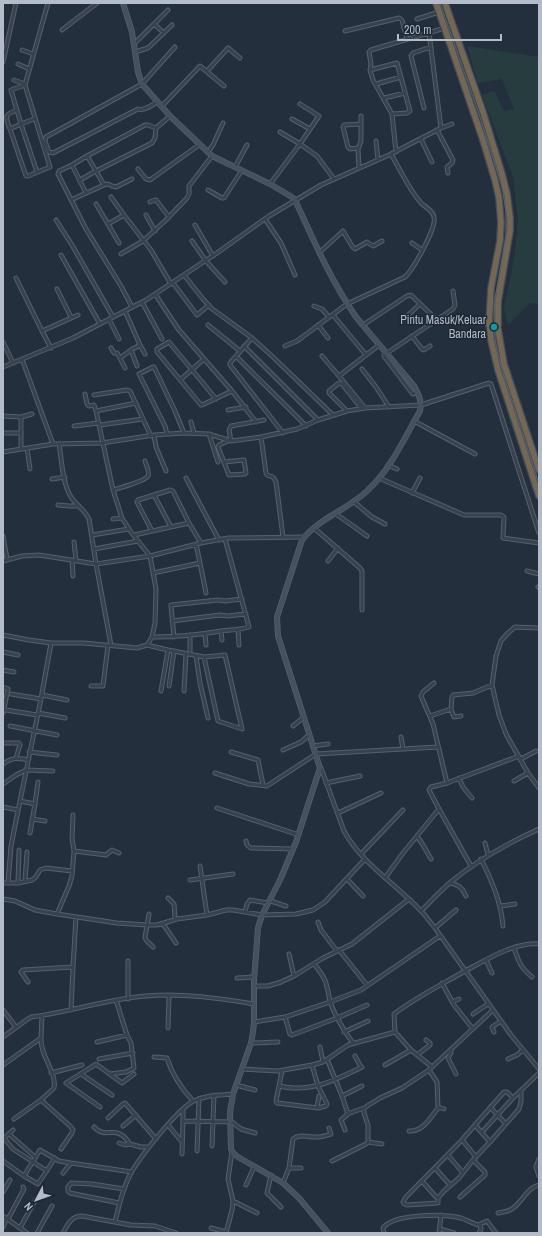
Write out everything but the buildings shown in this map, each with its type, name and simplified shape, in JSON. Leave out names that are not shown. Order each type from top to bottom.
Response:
[{"type":"highway","points":[[436,3],[495,180],[500,208],[500,241],[491,288],[491,340],[498,370],[539,496]]},
{"type":"highway","points":[[446,3],[474,85],[507,194],[510,231],[498,302],[498,327],[504,364],[539,470]]},
{"type":"highway","points":[[465,88],[474,85]]},
{"type":"street","points":[[3,62],[16,3]]},
{"type":"street","points":[[17,110],[6,116],[7,123],[26,175],[28,176],[49,168],[50,166],[34,119],[25,84],[48,3]]},
{"type":"street","points":[[62,30],[97,3]]},
{"type":"street","points":[[123,3],[129,20],[138,72],[142,84],[170,116],[210,154],[289,194],[295,200],[347,304],[414,386],[420,396],[420,411],[379,478],[354,502],[314,528],[302,540],[277,617],[278,636],[320,768],[344,831],[349,840],[365,859],[421,911],[435,928],[488,1004],[539,1069]]},
{"type":"street","points":[[134,44],[168,10]]},
{"type":"street","points":[[417,18],[439,12]]},
{"type":"street","points":[[345,31],[399,18],[402,20],[407,39]]},
{"type":"street","points":[[154,24],[164,33]]},
{"type":"street","points":[[135,52],[146,50],[172,25]]},
{"type":"street","points":[[396,152],[392,114],[371,75],[370,58],[368,53],[370,50],[445,28]]},
{"type":"street","points":[[429,33],[432,47],[441,128]]},
{"type":"street","points":[[157,102],[144,109],[138,109],[53,153],[49,152],[45,141],[46,137],[142,84],[175,47]]},
{"type":"street","points":[[207,72],[227,47],[240,58]]},
{"type":"street","points":[[424,108],[411,56],[413,53],[432,47]]},
{"type":"street","points":[[22,50],[33,54]]},
{"type":"street","points":[[370,70],[397,63],[409,111],[392,114]]},
{"type":"street","points":[[18,64],[29,69]]},
{"type":"street","points":[[162,106],[200,66],[224,86]]},
{"type":"street","points":[[376,84],[401,77]]},
{"type":"street","points":[[14,80],[25,84]]},
{"type":"street","points":[[25,84],[11,90],[37,172]]},
{"type":"street","points":[[384,98],[405,93]]},
{"type":"street","points":[[270,184],[319,116],[300,104]]},
{"type":"street","points":[[80,180],[152,143],[155,138],[156,128],[170,116]]},
{"type":"street","points":[[359,168],[358,148],[361,141],[361,116]]},
{"type":"street","points":[[10,129],[34,119]]},
{"type":"street","points":[[292,119],[310,130]]},
{"type":"street","points":[[121,254],[143,241],[155,231],[187,198],[189,194],[189,186],[210,154],[223,123]]},
{"type":"street","points":[[358,148],[350,149],[348,147],[343,126],[360,124]]},
{"type":"street","points":[[3,368],[51,348],[142,302],[206,261],[265,219],[321,184],[396,152],[441,128],[452,124]]},
{"type":"street","points":[[132,307],[122,286],[86,229],[58,173],[145,125],[156,128]]},
{"type":"street","points":[[437,130],[452,160],[452,163],[447,167],[448,173]]},
{"type":"street","points":[[280,132],[317,156],[334,179]]},
{"type":"street","points":[[421,139],[432,162]]},
{"type":"street","points":[[376,141],[378,160]]},
{"type":"street","points":[[138,169],[146,179],[150,180],[200,145]]},
{"type":"street","points":[[235,167],[247,145]]},
{"type":"street","points":[[285,346],[297,341],[347,304],[405,277],[410,272],[434,227],[434,217],[431,211],[413,193],[391,154]]},
{"type":"street","points":[[87,156],[104,185]]},
{"type":"street","points":[[72,164],[86,193]]},
{"type":"street","points":[[208,190],[224,198],[242,170]]},
{"type":"street","points":[[72,200],[104,185],[108,184],[116,187],[132,179]]},
{"type":"street","points":[[111,197],[143,241],[152,250],[172,283],[197,315],[208,305]]},
{"type":"street","points":[[150,202],[156,200],[169,217]]},
{"type":"street","points":[[96,204],[119,242]]},
{"type":"street","points":[[108,224],[124,215]]},
{"type":"street","points":[[146,215],[155,231]]},
{"type":"street","points":[[265,219],[281,243],[295,275]]},
{"type":"street","points":[[56,220],[113,317]]},
{"type":"street","points":[[195,225],[213,256]]},
{"type":"street","points":[[320,252],[343,231],[355,249],[367,242],[373,246],[382,241]]},
{"type":"street","points":[[192,241],[206,261],[225,282]]},
{"type":"street","points":[[412,243],[422,250]]},
{"type":"street","points":[[61,255],[100,324]]},
{"type":"street","points":[[184,275],[208,305],[252,338],[333,415]]},
{"type":"street","points":[[16,278],[51,348]]},
{"type":"street","points":[[57,289],[71,317]]},
{"type":"street","points":[[386,352],[454,308],[452,291]]},
{"type":"street","points":[[155,294],[179,330],[232,390],[256,422]]},
{"type":"street","points":[[363,325],[407,296],[412,296],[437,320]]},
{"type":"street","points":[[142,302],[162,339]]},
{"type":"street","points":[[403,320],[420,304]]},
{"type":"street","points":[[314,306],[322,309],[329,317]]},
{"type":"street","points":[[125,310],[145,354]]},
{"type":"street","points":[[42,332],[78,315]]},
{"type":"street","points":[[333,315],[366,355]]},
{"type":"street","points":[[109,319],[119,339]]},
{"type":"street","points":[[208,325],[240,351]]},
{"type":"street","points":[[318,325],[328,338]]},
{"type":"street","points":[[412,336],[422,349],[424,350],[430,346]]},
{"type":"street","points":[[252,338],[230,363],[231,367],[284,433]]},
{"type":"street","points":[[3,342],[13,363]]},
{"type":"street","points":[[216,399],[170,342],[157,349],[157,352],[201,405],[216,399],[232,390]]},
{"type":"street","points":[[339,376],[379,344]]},
{"type":"street","points":[[120,358],[140,345]]},
{"type":"street","points":[[244,346],[318,420]]},
{"type":"street","points":[[111,348],[114,353],[117,353],[125,368]]},
{"type":"street","points":[[131,350],[137,366]]},
{"type":"street","points":[[236,356],[306,426]]},
{"type":"street","points":[[322,356],[363,408]]},
{"type":"street","points":[[22,359],[53,444]]},
{"type":"street","points":[[180,380],[204,359]]},
{"type":"street","points":[[167,434],[165,426],[139,374],[153,367],[175,411],[184,433]]},
{"type":"street","points":[[362,369],[389,407]]},
{"type":"street","points":[[347,411],[329,392],[339,383],[342,384],[363,408]]},
{"type":"street","points":[[224,462],[244,460],[246,473],[230,476],[218,449],[218,446],[230,441],[284,433],[347,411],[363,408],[421,405],[487,383],[491,384],[539,533]]},
{"type":"street","points":[[94,395],[128,390],[130,392],[152,436],[166,471]]},
{"type":"street","points":[[85,394],[88,405],[94,405],[100,424],[113,490],[122,518],[150,556],[156,589],[155,623],[152,637],[147,645]]},
{"type":"street","points":[[96,411],[136,403]]},
{"type":"street","points":[[228,410],[246,408]]},
{"type":"street","points":[[3,416],[21,417],[32,414]]},
{"type":"street","points":[[21,417],[21,449]]},
{"type":"street","points":[[74,426],[144,419]]},
{"type":"street","points":[[230,441],[229,430],[231,426],[264,420]]},
{"type":"street","points":[[414,421],[475,454]]},
{"type":"street","points":[[191,422],[194,432]]},
{"type":"street","points":[[3,452],[53,444],[104,442],[194,432],[209,434],[230,441]]},
{"type":"street","points":[[3,433],[21,433]]},
{"type":"street","points":[[209,434],[218,462]]},
{"type":"street","points":[[261,437],[266,473],[267,475],[273,477],[276,482],[283,537]]},
{"type":"street","points":[[59,444],[67,488],[72,498],[86,513],[89,519],[110,645],[103,686],[90,686]]},
{"type":"street","points":[[27,448],[30,469]]},
{"type":"street","points":[[113,490],[147,478],[148,471],[145,461]]},
{"type":"street","points":[[388,465],[397,469]]},
{"type":"street","points":[[52,479],[65,477]]},
{"type":"street","points":[[186,478],[219,540]]},
{"type":"street","points":[[379,478],[464,516],[504,517],[503,538],[539,543]]},
{"type":"street","points":[[412,493],[420,478]]},
{"type":"street","points":[[152,531],[137,502],[138,500],[170,490],[172,491],[201,543]]},
{"type":"street","points":[[154,495],[171,527]]},
{"type":"street","points":[[354,502],[372,517],[386,524]]},
{"type":"street","points":[[58,505],[80,506]]},
{"type":"street","points":[[336,514],[367,536]]},
{"type":"street","points":[[113,519],[122,518]]},
{"type":"street","points":[[134,535],[189,523]]},
{"type":"street","points":[[314,528],[362,571],[362,610]]},
{"type":"street","points":[[92,535],[129,529]]},
{"type":"street","points":[[3,536],[7,559]]},
{"type":"street","points":[[3,560],[22,556],[39,555],[96,564],[150,556],[196,544],[225,539],[304,537]]},
{"type":"street","points":[[152,637],[174,637],[205,634],[238,630],[249,627],[225,539]]},
{"type":"street","points":[[94,549],[138,541]]},
{"type":"street","points":[[73,576],[74,542]]},
{"type":"street","points":[[196,544],[206,594]]},
{"type":"street","points":[[328,561],[338,548]]},
{"type":"street","points":[[153,573],[200,563]]},
{"type":"street","points":[[527,571],[539,574]]},
{"type":"street","points":[[174,637],[172,604],[218,600],[225,601],[242,598]]},
{"type":"street","points":[[172,621],[220,615],[227,616],[246,614]]},
{"type":"street","points":[[539,628],[515,627],[501,641],[496,656],[492,685],[499,715],[506,734],[528,773],[539,788]]},
{"type":"street","points":[[238,630],[239,645]]},
{"type":"street","points":[[221,632],[222,640]]},
{"type":"street","points":[[205,634],[206,645]]},
{"type":"street","points":[[3,635],[51,643],[110,645],[137,648],[147,645],[204,657],[225,655],[242,729],[218,720],[204,657]]},
{"type":"street","points":[[190,635],[190,651]]},
{"type":"street","points":[[8,883],[11,846],[51,643]]},
{"type":"street","points":[[161,691],[168,650]]},
{"type":"street","points":[[169,686],[174,651]]},
{"type":"street","points":[[3,652],[18,655]]},
{"type":"street","points":[[184,691],[186,654]]},
{"type":"street","points":[[196,656],[200,683],[208,718]]},
{"type":"street","points":[[3,670],[14,672]]},
{"type":"street","points":[[200,683],[210,681]]},
{"type":"street","points":[[434,684],[421,694],[430,716],[447,782]]},
{"type":"street","points":[[461,716],[454,717],[451,709],[453,695],[473,693],[492,685]]},
{"type":"street","points":[[3,687],[8,689],[3,713]]},
{"type":"street","points":[[11,694],[67,700]]},
{"type":"street","points":[[430,716],[451,709]]},
{"type":"street","points":[[6,710],[65,718]]},
{"type":"street","points":[[293,726],[304,717]]},
{"type":"street","points":[[10,726],[56,734]]},
{"type":"street","points":[[283,750],[301,742],[309,735]]},
{"type":"street","points":[[401,737],[402,749]]},
{"type":"street","points":[[3,744],[19,743],[20,745],[16,758]]},
{"type":"street","points":[[313,746],[328,744]]},
{"type":"street","points":[[215,772],[249,784],[263,786],[268,785],[316,754],[438,747]]},
{"type":"street","points":[[472,866],[439,809],[429,788],[520,758],[536,751]]},
{"type":"street","points":[[29,752],[57,755]]},
{"type":"street","points":[[231,752],[258,760],[263,786]]},
{"type":"street","points":[[3,764],[16,758],[28,760]]},
{"type":"street","points":[[3,759],[9,760]]},
{"type":"street","points":[[211,1228],[226,1233],[232,1210],[233,1201],[228,1179],[232,1151],[230,1112],[233,1094],[251,1043],[254,1022],[254,977],[258,928],[262,915],[280,880],[299,835],[320,768]]},
{"type":"street","points":[[3,784],[26,770],[52,771]]},
{"type":"street","points":[[514,781],[528,773]]},
{"type":"street","points":[[326,783],[360,776]]},
{"type":"street","points":[[459,778],[463,787],[472,798]]},
{"type":"street","points":[[30,833],[38,782]]},
{"type":"street","points":[[338,813],[381,793]]},
{"type":"street","points":[[20,801],[35,804]]},
{"type":"street","points":[[3,808],[18,810]]},
{"type":"street","points":[[217,808],[299,835]]},
{"type":"street","points":[[385,878],[402,853],[439,809]]},
{"type":"street","points":[[361,854],[403,810]]},
{"type":"street","points":[[57,914],[72,876],[74,851],[72,839],[73,816]]},
{"type":"street","points":[[32,819],[45,821]]},
{"type":"street","points":[[421,911],[450,883],[481,859],[539,829]]},
{"type":"street","points":[[417,836],[424,845],[431,859]]},
{"type":"street","points":[[246,841],[247,845],[251,848],[293,849]]},
{"type":"street","points":[[485,843],[488,855]]},
{"type":"street","points":[[18,883],[19,850]]},
{"type":"street","points":[[74,851],[103,855],[108,854],[112,850],[119,853]]},
{"type":"street","points":[[25,881],[27,852]]},
{"type":"street","points":[[3,899],[19,903],[35,910],[57,914],[117,923],[147,925],[163,924],[175,919],[207,915],[226,910],[262,915],[296,914],[313,910],[325,902],[365,859]]},
{"type":"street","points":[[481,859],[497,894],[503,926]]},
{"type":"street","points":[[200,866],[207,915]]},
{"type":"street","points":[[3,883],[18,883],[32,880],[36,877],[40,870],[46,868],[72,871]]},
{"type":"street","points":[[190,880],[233,874]]},
{"type":"street","points":[[347,879],[363,896]]},
{"type":"street","points":[[450,883],[458,885],[466,896]]},
{"type":"street","points":[[168,898],[174,904],[175,919]]},
{"type":"street","points":[[245,912],[247,904],[250,900],[276,902],[286,906]]},
{"type":"street","points":[[254,986],[268,986],[276,984],[294,976],[323,958],[352,944],[409,900]]},
{"type":"street","points":[[500,906],[515,904]]},
{"type":"street","points":[[435,928],[456,910]]},
{"type":"street","points":[[149,914],[145,937],[153,948]]},
{"type":"street","points":[[71,1010],[76,917]]},
{"type":"street","points":[[318,922],[321,930],[367,985]]},
{"type":"street","points":[[163,924],[176,944]]},
{"type":"street","points":[[254,1022],[285,1017],[361,990],[440,936]]},
{"type":"street","points":[[432,1067],[411,1050],[395,1032],[394,1014],[442,983],[497,954],[529,944],[539,944]]},
{"type":"street","points":[[514,948],[520,965],[532,977]]},
{"type":"street","points":[[289,954],[294,976]]},
{"type":"street","points":[[486,960],[492,973]]},
{"type":"street","points":[[128,961],[128,999]]},
{"type":"street","points":[[314,964],[328,985],[330,1002],[336,1018],[344,1032],[353,1043]]},
{"type":"street","points":[[28,982],[21,971],[73,967]]},
{"type":"street","points":[[237,978],[254,977]]},
{"type":"street","points":[[442,983],[452,1002],[473,1029]]},
{"type":"street","points":[[3,1037],[28,1018],[116,1000],[147,996],[169,996],[219,998],[254,1004]]},
{"type":"street","points":[[168,1028],[169,996]]},
{"type":"street","points":[[452,1002],[459,999]]},
{"type":"street","points":[[109,1074],[126,1072],[134,1068],[131,1043],[127,1036],[116,1000]]},
{"type":"street","points":[[472,1014],[488,1004]]},
{"type":"street","points":[[285,1017],[290,1034],[292,1035],[367,1005]]},
{"type":"street","points":[[3,1010],[16,1027]]},
{"type":"street","points":[[345,1130],[341,1120],[347,1116],[347,1114],[364,1108],[380,1098],[402,1088],[429,1070],[493,1010]]},
{"type":"street","points":[[14,1119],[41,1100],[54,1088],[55,1084],[43,1052],[41,1038],[42,1016]]},
{"type":"street","points":[[344,1032],[368,1021]]},
{"type":"street","points":[[494,1032],[492,1027],[501,1021]]},
{"type":"street","points":[[241,1069],[256,1071],[282,1071],[312,1065],[323,1062],[353,1043],[395,1032]]},
{"type":"street","points":[[97,1042],[127,1036]]},
{"type":"street","points":[[3,1065],[41,1038]]},
{"type":"street","points":[[417,1055],[430,1045],[430,1043],[426,1040]]},
{"type":"street","points":[[251,1043],[278,1042]]},
{"type":"street","points":[[320,1047],[323,1062]]},
{"type":"street","points":[[451,1049],[451,1053],[448,1058],[456,1074]]},
{"type":"street","points":[[385,1065],[411,1050]]},
{"type":"street","points":[[508,1059],[517,1056],[523,1050]]},
{"type":"street","points":[[99,1058],[133,1053]]},
{"type":"street","points":[[279,1086],[295,1088],[318,1086],[336,1079],[362,1067],[355,1056]]},
{"type":"street","points":[[154,1057],[167,1058],[179,1086],[193,1101]]},
{"type":"street","points":[[327,1059],[336,1079],[347,1114]]},
{"type":"street","points":[[100,1107],[66,1083],[96,1064],[122,1083],[134,1074]]},
{"type":"street","points":[[51,1073],[82,1065]]},
{"type":"street","points":[[282,1071],[276,1100],[277,1103],[317,1108],[327,1105],[318,1086],[312,1065]]},
{"type":"street","points":[[409,1131],[419,1129],[427,1122],[438,1107],[437,1082],[429,1070]]},
{"type":"street","points":[[482,1132],[513,1098],[539,1073]]},
{"type":"street","points":[[81,1074],[112,1096]]},
{"type":"street","points":[[236,1085],[255,1090]]},
{"type":"street","points":[[342,1096],[362,1086]]},
{"type":"street","points":[[513,1098],[505,1092],[448,1155],[406,1197],[403,1202],[404,1204],[438,1203],[438,1198],[459,1178],[519,1109],[522,1101],[521,1091]]},
{"type":"street","points":[[115,1222],[124,1189],[132,1172],[149,1147],[168,1125],[193,1101],[214,1095],[233,1094]]},
{"type":"street","points":[[212,1146],[214,1095]]},
{"type":"street","points":[[317,1108],[319,1096]]},
{"type":"street","points":[[196,1151],[199,1099]]},
{"type":"street","points":[[41,1100],[72,1129],[72,1133],[60,1150]]},
{"type":"street","points":[[108,1118],[124,1103],[156,1139]]},
{"type":"street","points":[[438,1107],[444,1109]]},
{"type":"street","points":[[490,1107],[506,1124]]},
{"type":"street","points":[[332,1161],[364,1146],[368,1142],[368,1125],[364,1108]]},
{"type":"street","points":[[182,1154],[183,1110]]},
{"type":"street","points":[[123,1126],[136,1115]]},
{"type":"street","points":[[183,1121],[233,1122],[241,1129],[255,1134]]},
{"type":"street","points":[[168,1125],[182,1142]]},
{"type":"street","points":[[475,1125],[490,1142]]},
{"type":"street","points":[[94,1126],[104,1133],[118,1132],[126,1138],[130,1144]]},
{"type":"street","points":[[283,1182],[289,1168],[292,1140],[300,1136],[317,1138],[331,1134],[329,1128]]},
{"type":"street","points":[[13,1130],[4,1138],[13,1148],[47,1171]]},
{"type":"street","points":[[9,1134],[35,1157]]},
{"type":"street","points":[[460,1197],[486,1174],[462,1140]]},
{"type":"street","points":[[368,1142],[382,1144]]},
{"type":"street","points":[[119,1143],[149,1147]]},
{"type":"street","points":[[24,1176],[32,1161],[41,1150],[61,1161],[132,1172]]},
{"type":"street","points":[[232,1151],[238,1157],[254,1167],[283,1182],[299,1198],[328,1233]]},
{"type":"street","points":[[448,1155],[463,1173]]},
{"type":"street","points":[[3,1161],[38,1184],[55,1158]]},
{"type":"street","points":[[539,1159],[536,1167],[539,1176]]},
{"type":"street","points":[[63,1173],[71,1163]]},
{"type":"street","points":[[246,1185],[254,1167]]},
{"type":"street","points":[[289,1168],[301,1168]]},
{"type":"street","points":[[434,1168],[450,1185]]},
{"type":"street","points":[[271,1175],[267,1193],[281,1206]]},
{"type":"street","points":[[3,1192],[10,1180]]},
{"type":"street","points":[[422,1181],[438,1198]]},
{"type":"street","points":[[120,1203],[70,1193],[68,1191],[68,1187],[71,1183],[79,1183],[124,1189]]},
{"type":"street","points":[[498,1213],[512,1209],[521,1201],[531,1188],[539,1185]]},
{"type":"street","points":[[3,1227],[24,1189],[23,1187]]},
{"type":"street","points":[[19,1233],[20,1228],[36,1199]]},
{"type":"street","points":[[233,1201],[257,1213]]},
{"type":"street","points":[[37,1233],[52,1206]]},
{"type":"street","points":[[3,1216],[27,1233]]},
{"type":"street","points":[[63,1233],[70,1221],[78,1216],[131,1226],[155,1226],[176,1233]]},
{"type":"street","points":[[439,1232],[441,1216]]},
{"type":"street","points":[[384,1233],[383,1228],[385,1225],[400,1218],[441,1216],[461,1218],[478,1225],[487,1221],[496,1233]]},
{"type":"street","points":[[479,1233],[481,1229],[480,1224]]},
{"type":"street","points":[[434,1233],[454,1233]]},
{"type":"green space","points":[[467,46],[539,57],[539,304],[530,303],[508,325],[504,308],[514,259],[518,221],[513,177],[482,95],[494,91],[504,111],[514,109],[502,79],[478,83]]},
{"type":"tram line","points":[[440,3],[478,111],[502,186],[506,212],[506,237],[495,299],[495,338],[506,383],[539,483]]},
{"type":"place","name":"Pintu Masuk/Keluar Bandara","points":[[494,327]]}]
